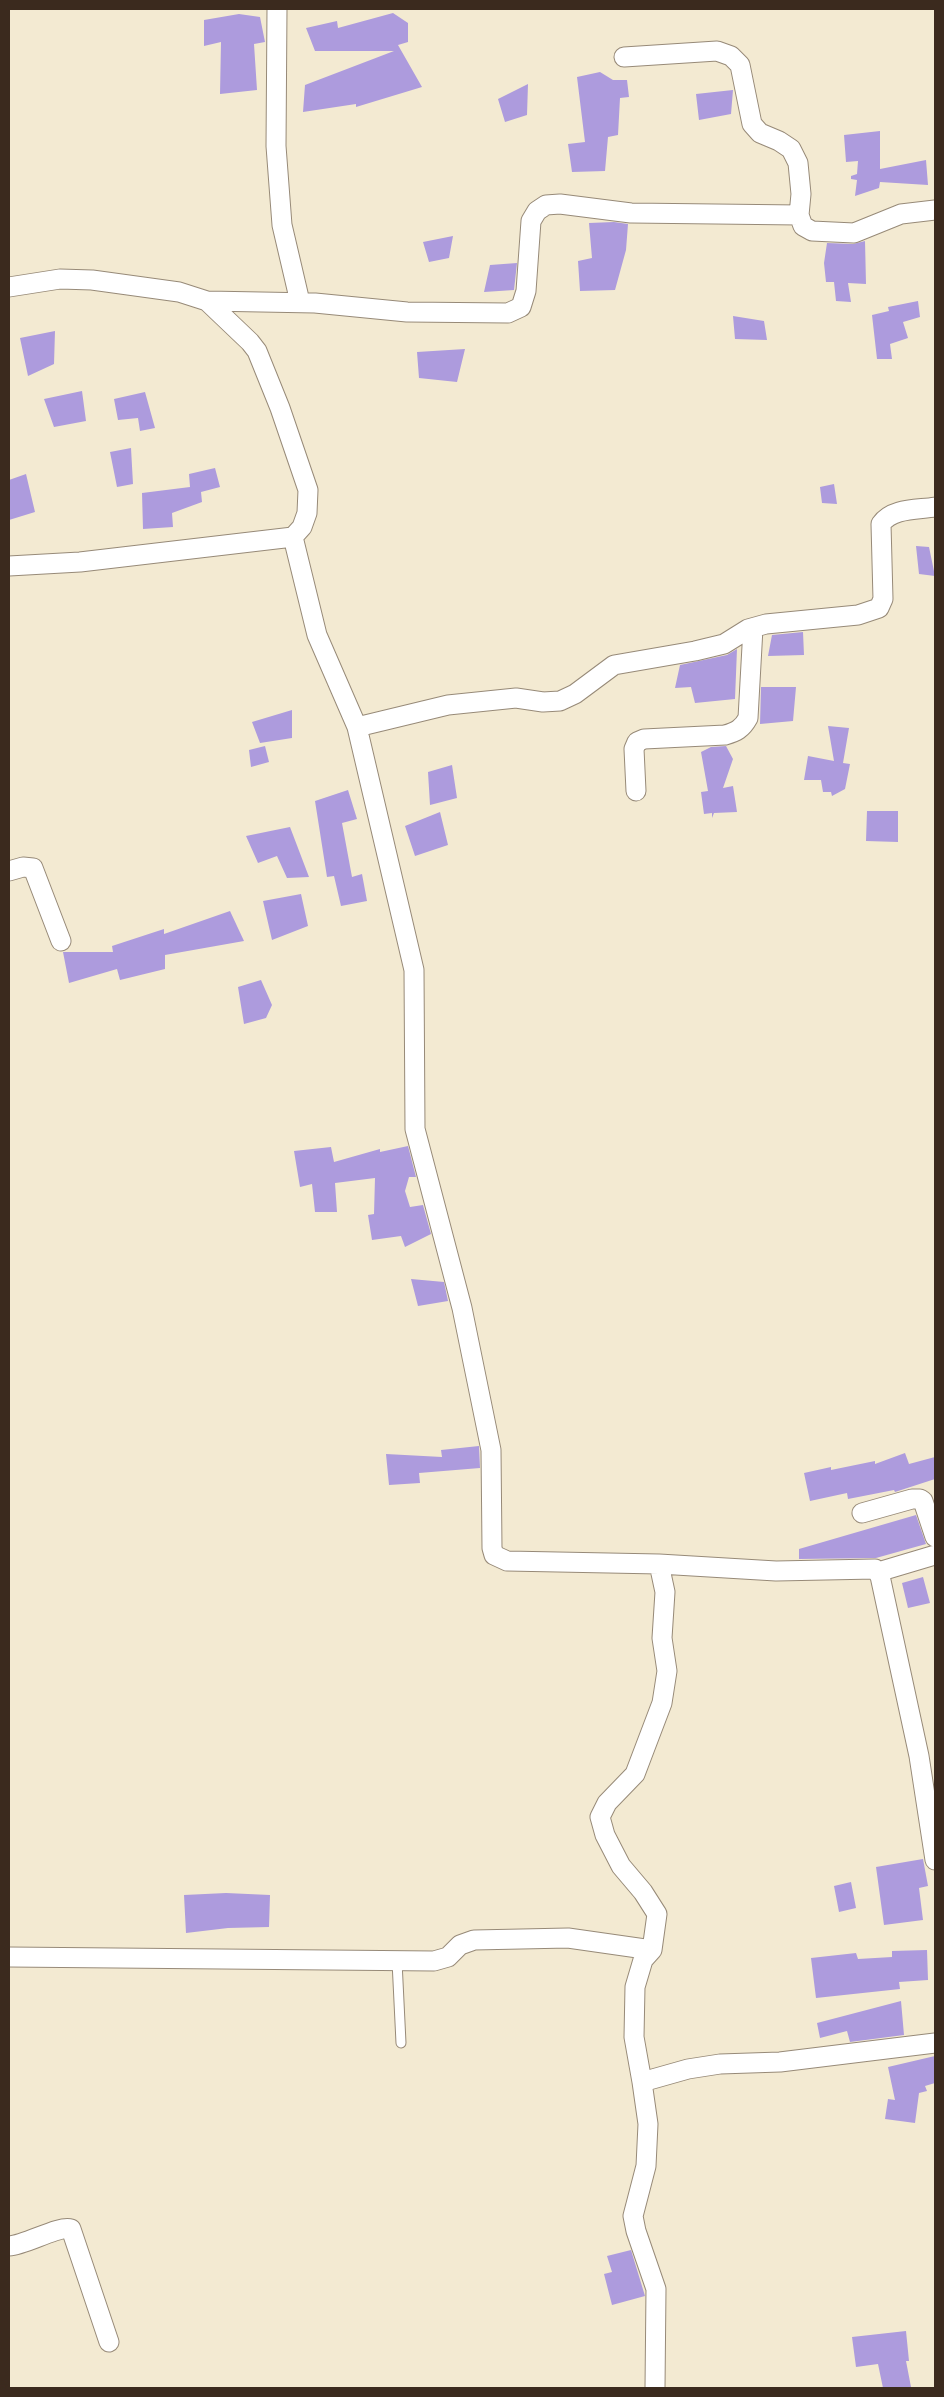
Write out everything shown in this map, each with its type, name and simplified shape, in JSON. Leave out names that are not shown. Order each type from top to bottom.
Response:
[{"type":"street","points":[[277,9],[277,156],[282,225],[300,302]]},
{"type":"street","points":[[624,58],[717,51],[731,56],[740,66],[752,124],[760,133],[780,141],[791,149],[798,164],[801,194],[799,215],[804,226],[812,231],[854,233],[901,214],[935,210]]},
{"type":"street","points":[[9,287],[60,280],[92,280],[180,292],[207,301],[300,302],[407,312],[508,313],[521,307],[526,291],[531,221],[537,211],[546,205],[560,204],[631,213],[799,215]]},
{"type":"street","points":[[9,566],[80,562],[292,537],[302,527],[307,513],[308,490],[280,408],[257,351],[207,301]]},
{"type":"street","points":[[357,727],[448,704],[516,698],[543,702],[560,701],[575,694],[604,670],[614,665],[724,644],[753,628],[766,624],[858,615],[879,608],[883,599],[881,524],[886,516],[935,506]]},
{"type":"street","points":[[292,537],[317,636],[357,727],[414,970],[415,1128],[462,1308],[492,1450],[492,1548],[494,1555],[507,1561],[658,1564],[776,1571],[871,1568],[878,1572],[935,1555]]},
{"type":"street","points":[[636,791],[634,749],[637,742],[644,740],[724,736],[737,732],[744,726],[748,718],[753,628]]},
{"type":"street","points":[[9,871],[23,867],[33,868],[62,941]]},
{"type":"street","points":[[862,1513],[912,1499],[920,1499],[923,1501],[935,1537]]},
{"type":"street","points":[[655,2388],[656,2290],[636,2231],[633,2216],[646,2166],[648,2124],[634,2037],[635,1987],[643,1960],[652,1950],[657,1912],[621,1866],[605,1835],[600,1817],[607,1803],[635,1774],[662,1703],[667,1671],[662,1638],[665,1592],[658,1564]]},
{"type":"street","points":[[878,1572],[919,1756],[935,1860]]},
{"type":"street","points":[[9,1957],[441,1960],[460,1945],[474,1940],[568,1938],[652,1950]]},
{"type":"street","points":[[642,2082],[688,2069],[720,2064],[780,2062],[935,2043]]},
{"type":"street","points":[[9,2246],[23,2244],[67,2228],[71,2229],[74,2233],[109,2342]]},
{"type":"lane","points":[[396,1960],[401,2043]]},
{"type":"building","points":[[393,13],[408,23],[408,42],[398,45],[422,87],[356,107],[356,104],[303,112],[305,85],[394,51],[315,51],[306,28],[337,21],[338,28]]},
{"type":"building","points":[[239,14],[260,17],[265,42],[254,44],[257,90],[220,94],[221,42],[204,46],[204,20]]},
{"type":"building","points":[[600,72],[613,80],[627,80],[629,97],[620,98],[618,135],[608,137],[605,171],[572,172],[568,144],[585,142],[577,77]]},
{"type":"building","points":[[528,84],[527,115],[505,122],[498,99]]},
{"type":"building","points":[[733,90],[731,114],[699,120],[696,94]]},
{"type":"building","points":[[880,131],[880,169],[926,160],[928,185],[880,182],[879,188],[855,196],[857,180],[851,179],[851,176],[857,174],[858,161],[846,162],[844,135]]},
{"type":"building","points":[[614,222],[628,224],[626,250],[615,290],[580,291],[578,261],[592,258],[589,223]]},
{"type":"building","points":[[453,236],[449,258],[429,262],[423,242]]},
{"type":"building","points":[[865,241],[866,284],[848,283],[851,302],[836,301],[834,282],[826,282],[824,263],[827,243],[853,244]]},
{"type":"building","points":[[517,263],[514,290],[484,292],[490,265]]},
{"type":"building","points":[[918,301],[920,317],[903,322],[908,338],[890,344],[892,359],[877,359],[872,315],[889,311],[888,307]]},
{"type":"building","points":[[733,316],[764,321],[767,340],[735,339]]},
{"type":"building","points":[[55,331],[54,364],[28,376],[20,338]]},
{"type":"building","points":[[465,349],[457,382],[419,378],[417,352]]},
{"type":"building","points":[[82,391],[86,421],[54,427],[44,399]]},
{"type":"building","points":[[145,392],[155,428],[140,431],[138,418],[118,420],[114,399]]},
{"type":"building","points":[[131,448],[133,484],[117,487],[110,452]]},
{"type":"building","points":[[215,468],[220,487],[201,492],[202,502],[172,513],[173,527],[143,529],[142,493],[190,487],[189,474]]},
{"type":"building","points":[[26,474],[35,512],[9,520],[9,480]]},
{"type":"building","points":[[834,484],[837,504],[822,503],[820,487]]},
{"type":"building","points":[[916,546],[929,547],[935,576],[919,574]]},
{"type":"building","points":[[803,632],[804,655],[768,656],[772,635]]},
{"type":"building","points":[[737,649],[735,699],[695,703],[691,687],[675,688],[680,665],[727,655]]},
{"type":"building","points":[[761,687],[796,687],[793,721],[760,724]]},
{"type":"building","points":[[292,710],[292,738],[260,743],[252,722]]},
{"type":"building","points":[[828,726],[849,728],[843,763],[850,764],[845,789],[832,796],[831,792],[823,792],[821,780],[804,780],[808,756],[834,761]]},
{"type":"building","points":[[265,746],[269,762],[251,767],[249,750]]},
{"type":"building","points":[[726,746],[733,759],[723,788],[733,786],[737,812],[714,813],[712,818],[712,813],[704,814],[701,792],[708,791],[701,752],[711,747]]},
{"type":"building","points":[[452,765],[457,798],[430,805],[428,772]]},
{"type":"building","points":[[348,790],[357,819],[342,823],[352,877],[362,874],[367,901],[341,906],[334,876],[327,877],[315,801]]},
{"type":"building","points":[[867,811],[898,811],[898,842],[866,841]]},
{"type":"building","points":[[440,812],[448,845],[415,856],[405,826]]},
{"type":"building","points":[[290,827],[309,877],[287,878],[277,856],[258,863],[246,836]]},
{"type":"building","points":[[301,894],[308,926],[272,940],[263,901]]},
{"type":"building","points":[[230,911],[244,941],[165,955],[165,969],[120,980],[117,969],[69,983],[63,952],[113,952],[112,946],[164,929],[164,934]]},
{"type":"building","points":[[261,980],[272,1005],[266,1018],[244,1024],[238,987]]},
{"type":"building","points":[[408,1146],[416,1177],[409,1177],[405,1191],[410,1207],[423,1205],[431,1234],[405,1247],[401,1236],[372,1240],[368,1215],[374,1214],[375,1178],[335,1183],[337,1212],[315,1212],[312,1184],[300,1187],[294,1151],[331,1147],[334,1162],[380,1149],[380,1152]]},
{"type":"building","points":[[411,1279],[444,1282],[448,1301],[418,1306]]},
{"type":"building","points":[[479,1446],[480,1468],[419,1473],[420,1483],[389,1485],[386,1454],[442,1457],[441,1450]]},
{"type":"building","points":[[905,1453],[909,1464],[935,1457],[935,1479],[895,1492],[894,1490],[848,1499],[847,1493],[810,1501],[804,1473],[831,1467],[831,1470],[875,1461],[875,1464]]},
{"type":"building","points":[[916,1515],[926,1544],[876,1558],[799,1559],[799,1549]]},
{"type":"building","points":[[923,1577],[930,1603],[908,1608],[902,1583]]},
{"type":"building","points":[[923,1859],[928,1886],[919,1888],[923,1920],[884,1925],[876,1867]]},
{"type":"building","points":[[851,1882],[856,1908],[839,1912],[834,1886]]},
{"type":"building","points":[[226,1893],[270,1895],[269,1927],[228,1928],[186,1933],[184,1895]]},
{"type":"building","points":[[927,1950],[928,1980],[899,1982],[900,1989],[816,1998],[811,1958],[856,1953],[858,1959],[892,1957],[892,1951]]},
{"type":"building","points":[[901,2001],[904,2035],[850,2042],[847,2031],[820,2038],[817,2023]]},
{"type":"building","points":[[935,2056],[935,2083],[925,2086],[927,2091],[919,2093],[915,2123],[885,2119],[888,2099],[895,2100],[888,2067]]},
{"type":"building","points":[[631,2250],[645,2296],[612,2305],[604,2274],[612,2272],[607,2256]]},
{"type":"building","points":[[906,2331],[909,2361],[906,2361],[911,2387],[883,2388],[878,2364],[856,2367],[852,2337]]}]
